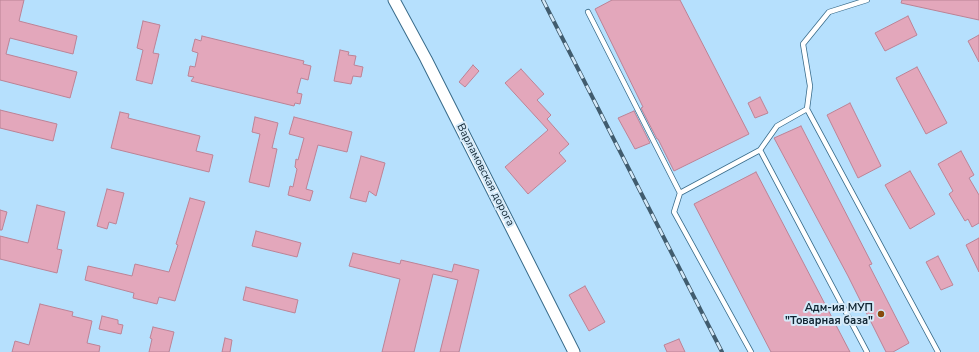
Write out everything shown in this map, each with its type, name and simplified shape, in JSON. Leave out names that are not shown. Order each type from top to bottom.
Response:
[{"type":"street","name":"Варламовская дорога","points":[[394,0],[426,59],[574,352]]},
{"type":"lane","points":[[867,0],[829,12],[803,44],[810,86],[806,109],[938,352]]},
{"type":"lane","points":[[588,12],[680,193]]},
{"type":"lane","points":[[752,352],[674,212],[680,193],[760,150],[777,126],[806,109]]},
{"type":"lane","points":[[760,150],[867,352]]},
{"type":"building","points":[[0,0],[24,0],[19,21],[77,36],[73,54],[10,38],[6,54],[77,72],[70,98],[0,80]]},
{"type":"building","points":[[612,0],[680,0],[749,134],[674,171],[641,108],[643,107],[595,9]]},
{"type":"building","points":[[902,0],[979,0],[979,20],[901,3]]},
{"type":"building","points":[[908,16],[917,35],[885,51],[875,33]]},
{"type":"building","points":[[143,21],[160,25],[153,53],[159,54],[152,84],[136,80],[143,50],[137,48]]},
{"type":"building","points":[[979,35],[979,62],[968,41]]},
{"type":"building","points":[[202,36],[304,61],[303,64],[311,66],[308,80],[301,78],[297,93],[302,94],[300,104],[295,103],[294,106],[191,81],[194,77],[188,76],[190,66],[195,67],[198,53],[192,51],[195,39],[201,41]]},
{"type":"building","points":[[340,50],[349,52],[348,55],[356,56],[354,65],[363,67],[361,77],[353,76],[351,84],[334,81]]},
{"type":"building","points":[[473,65],[479,71],[465,87],[459,82]]},
{"type":"building","points":[[917,67],[947,123],[926,134],[896,78]]},
{"type":"building","points":[[521,69],[544,94],[537,100],[551,115],[547,119],[569,144],[559,153],[566,161],[528,194],[505,167],[548,130],[505,83]]},
{"type":"building","points":[[760,97],[768,113],[755,118],[748,103]]},
{"type":"building","points":[[850,103],[881,166],[858,178],[827,115]]},
{"type":"building","points":[[0,110],[57,124],[53,141],[0,128]]},
{"type":"building","points":[[634,111],[650,143],[635,149],[618,118]]},
{"type":"building","points":[[120,112],[129,114],[128,118],[200,136],[196,151],[213,155],[209,172],[111,148]]},
{"type":"building","points":[[255,117],[278,123],[272,148],[277,149],[269,187],[249,182],[260,134],[252,132]]},
{"type":"building","points":[[294,117],[352,132],[347,152],[318,145],[306,189],[313,191],[310,201],[288,195],[290,186],[293,187],[297,169],[295,167],[296,159],[298,160],[304,138],[289,134]]},
{"type":"building","points":[[801,126],[872,264],[869,265],[909,343],[893,352],[886,352],[848,276],[774,138]]},
{"type":"building","points":[[961,151],[974,175],[969,178],[979,195],[979,223],[972,227],[968,219],[965,221],[949,194],[953,191],[938,164]]},
{"type":"building","points":[[361,156],[385,163],[376,196],[369,191],[366,202],[350,198]]},
{"type":"building","points":[[910,171],[935,214],[910,229],[885,185]]},
{"type":"building","points":[[756,172],[850,352],[771,352],[694,204]]},
{"type":"building","points":[[107,189],[124,193],[116,224],[109,222],[107,229],[97,226]]},
{"type":"building","points":[[190,198],[205,202],[175,301],[159,297],[157,304],[133,298],[134,293],[85,280],[88,266],[132,276],[135,264],[169,272],[178,245],[176,244]]},
{"type":"building","points":[[37,205],[65,212],[57,249],[62,250],[57,273],[0,259],[0,236],[28,243]]},
{"type":"building","points":[[0,210],[7,212],[2,230],[0,230]]},
{"type":"building","points":[[256,231],[301,243],[297,257],[252,246]]},
{"type":"building","points":[[979,238],[979,272],[966,245]]},
{"type":"building","points":[[353,253],[400,264],[401,260],[452,272],[454,264],[479,270],[459,352],[440,352],[458,280],[433,274],[414,352],[382,352],[400,279],[349,266]]},
{"type":"building","points":[[938,256],[953,285],[941,290],[926,262]]},
{"type":"building","points":[[585,286],[605,322],[589,331],[569,295]]},
{"type":"building","points":[[246,287],[298,300],[295,313],[243,300]]},
{"type":"building","points":[[40,304],[73,312],[72,316],[92,321],[87,343],[100,346],[99,352],[12,352],[15,341],[29,345]]},
{"type":"building","points":[[102,316],[118,320],[118,324],[123,325],[121,334],[99,329]]},
{"type":"building","points":[[153,327],[174,332],[169,352],[149,352],[152,339],[150,338]]},
{"type":"building","points":[[225,338],[232,340],[230,352],[222,352]]},
{"type":"building","points":[[679,339],[685,352],[667,352],[664,345]]},
{"type":"railway","points":[[543,0],[722,352]]},
{"type":"place","name":"Адм-ия МУП \"Товарная база\"","points":[[881,314]]}]
